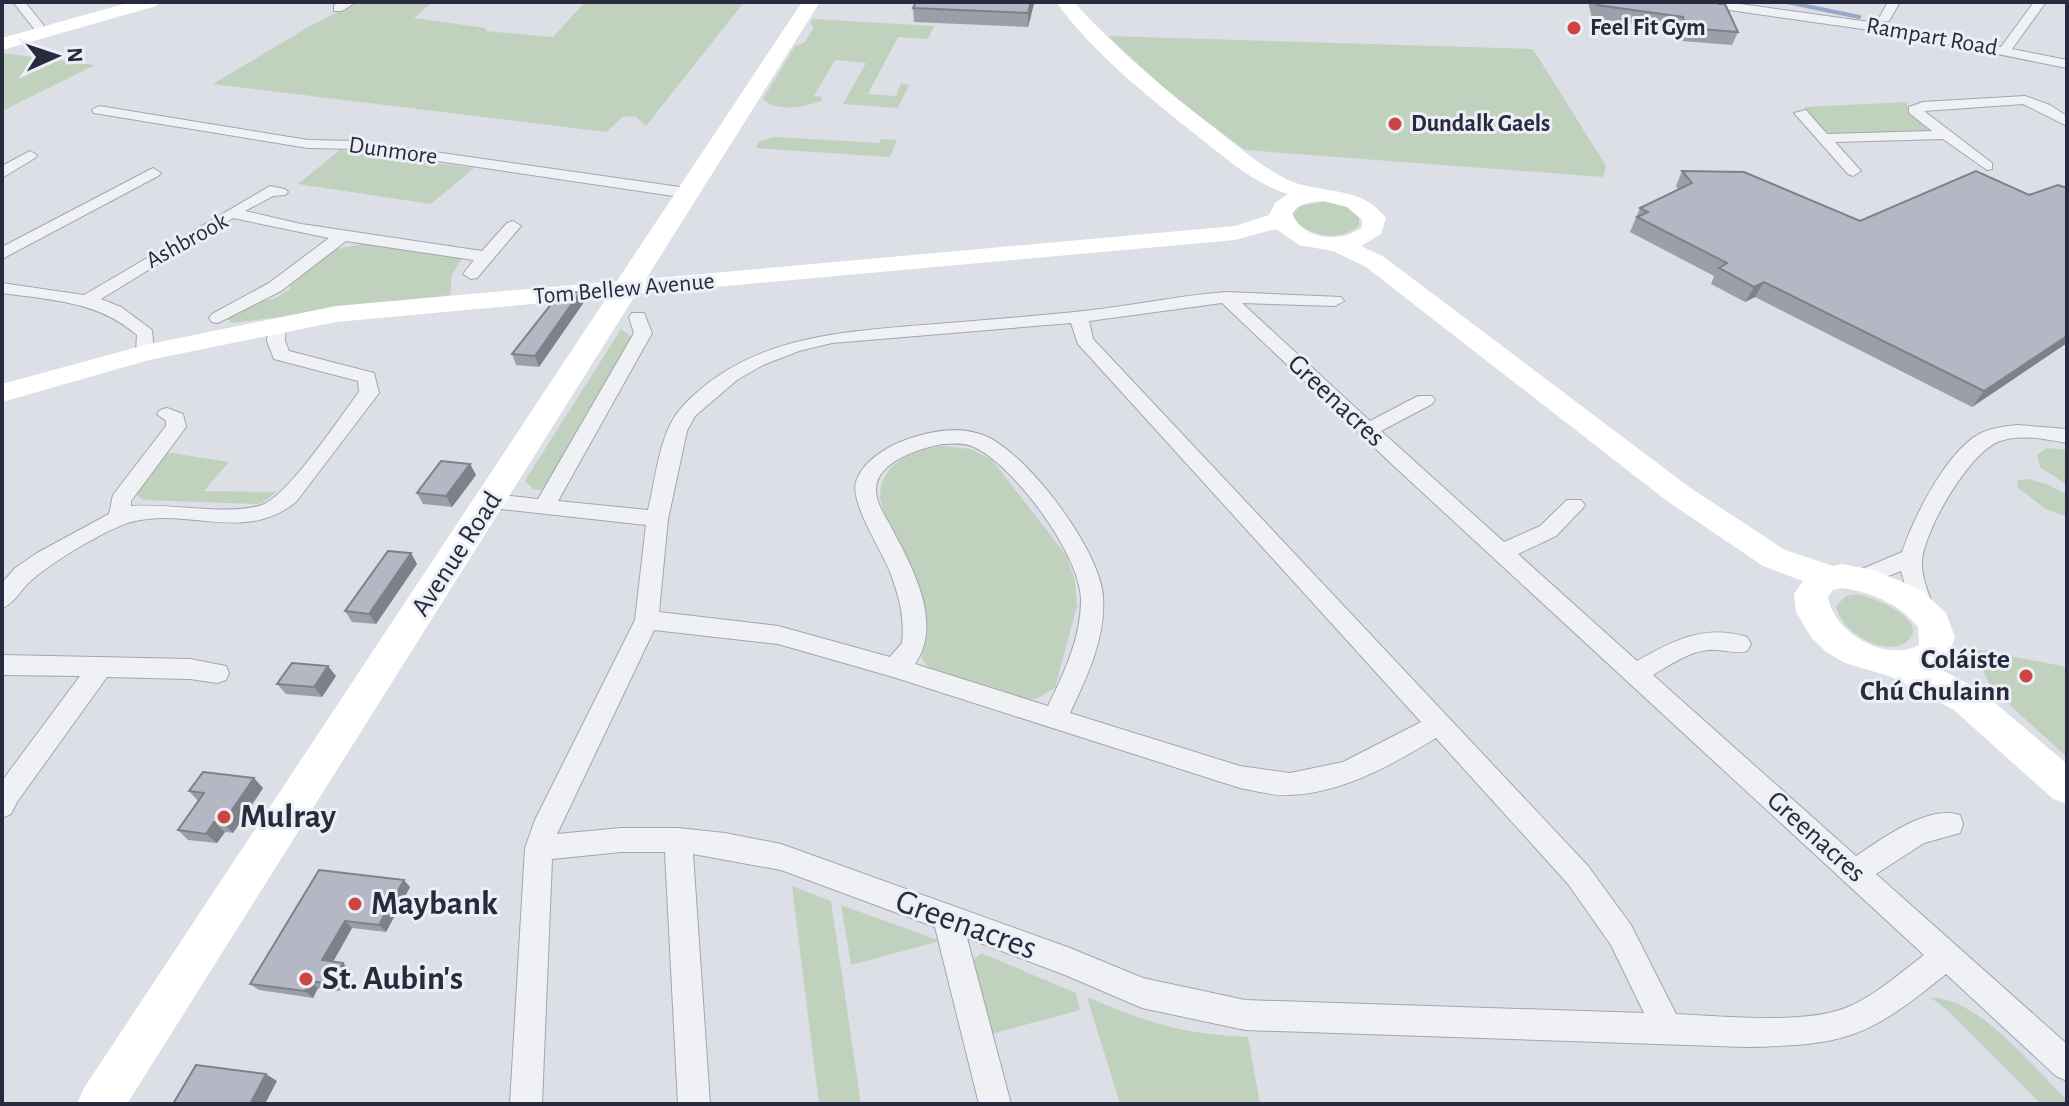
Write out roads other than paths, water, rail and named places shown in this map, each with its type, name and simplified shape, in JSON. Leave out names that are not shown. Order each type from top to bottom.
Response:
[{"type":"street","points":[[19,2],[43,32]]},
{"type":"street","name":"Avenue Road","points":[[100,1104],[811,2]]},
{"type":"street","name":"Rampart Road","points":[[1701,2],[1824,18],[2067,64]]},
{"type":"street","points":[[1885,18],[1894,2]]},
{"type":"street","points":[[2005,50],[2040,2]]},
{"type":"street","points":[[2,44],[144,4]]},
{"type":"street","points":[[1073,6],[1102,44],[1286,210],[1313,194],[1347,199],[1367,209],[1374,218],[1370,249]]},
{"type":"street","points":[[1987,166],[1914,110],[1923,106],[2025,100],[2067,122]]},
{"type":"street","name":"Dunmore","points":[[99,110],[308,144],[357,145],[687,193]]},
{"type":"street","points":[[1801,113],[1853,171]]},
{"type":"street","points":[[1824,138],[1946,135]]},
{"type":"street","points":[[2,173],[30,155]]},
{"type":"street","points":[[2,254],[153,173]]},
{"type":"street","points":[[231,213],[270,191],[280,192]]},
{"type":"street","name":"Tom Bellew Avenue","points":[[2,393],[145,343],[277,324],[387,309],[1254,230],[1286,210],[1335,243],[1370,249],[1619,452],[1774,558],[1835,586],[1822,627],[1840,643],[1876,660],[1901,665],[1967,700]]},
{"type":"street","name":"Ashbrook","points":[[86,301],[231,213],[301,229],[487,257]]},
{"type":"street","points":[[471,274],[513,226]]},
{"type":"street","points":[[218,318],[277,291],[343,235]]},
{"type":"street","points":[[2,288],[113,308],[129,317],[145,343]]},
{"type":"street","points":[[526,1104],[539,848],[545,829],[647,620],[657,519],[677,431],[688,412],[730,376],[756,361],[832,338],[1079,317],[1226,297],[1335,301]]},
{"type":"street","name":"Greenacres","points":[[1226,297],[1368,430],[2067,1065]]},
{"type":"street","points":[[544,507],[643,333],[638,317]]},
{"type":"street","points":[[1079,317],[1084,340],[1436,725],[1578,875],[1621,935],[1667,1028]]},
{"type":"street","points":[[2,599],[23,574],[120,518],[151,512],[236,516],[263,513],[289,497],[369,393],[367,377],[281,355],[276,341],[277,324]]},
{"type":"street","points":[[1368,430],[1425,400]]},
{"type":"street","points":[[120,518],[120,500],[176,427],[176,418],[167,414]]},
{"type":"street","points":[[1922,609],[1911,557],[1950,475],[1981,442],[2018,431],[2067,436]]},
{"type":"street","points":[[893,667],[908,656],[914,644],[916,618],[898,569],[868,505],[866,486],[873,470],[910,445],[945,439],[977,440],[990,447],[1036,495],[1082,559],[1090,581],[1090,620],[1077,672],[1054,720]]},
{"type":"street","points":[[491,501],[657,519]]},
{"type":"street","points":[[1503,552],[1548,531],[1574,505]]},
{"type":"street","points":[[1835,586],[1911,557]]},
{"type":"street","points":[[1835,586],[1901,593],[1922,609],[1937,632],[1937,647],[1967,700],[2067,787]]},
{"type":"street","points":[[647,620],[778,635],[893,667],[1240,777],[1288,784],[1323,779],[1356,768],[1436,725]]},
{"type":"street","points":[[1636,673],[1698,640],[1721,638],[1739,644]]},
{"type":"street","points":[[1901,665],[1922,662],[1937,647]]},
{"type":"street","points":[[2,665],[190,669],[217,673]]},
{"type":"street","points":[[2,806],[6,796],[100,668]]},
{"type":"street","points":[[1855,872],[1917,832],[1950,824]]},
{"type":"street","name":"Greenacres","points":[[539,848],[621,840],[678,840],[725,845],[781,857],[1070,962],[1142,993],[1245,1015],[1746,1032],[1841,1025],[1873,1010],[1946,956]]},
{"type":"street","points":[[678,840],[694,1104]]},
{"type":"street","points":[[948,920],[995,1104]]},
{"type":"waterway","points":[[1787,2],[1859,17]]},
{"type":"place","name":"Feel Fit Gym","points":[[1574,28]]},
{"type":"place","name":"Dundalk Gaels","points":[[1395,124]]},
{"type":"place","name":"Coláiste Chú Chulainn","points":[[2026,676]]},
{"type":"place","name":"Mulray","points":[[224,817]]},
{"type":"place","name":"Maybank","points":[[355,904]]},
{"type":"place","name":"St. Aubin's","points":[[306,979]]}]
